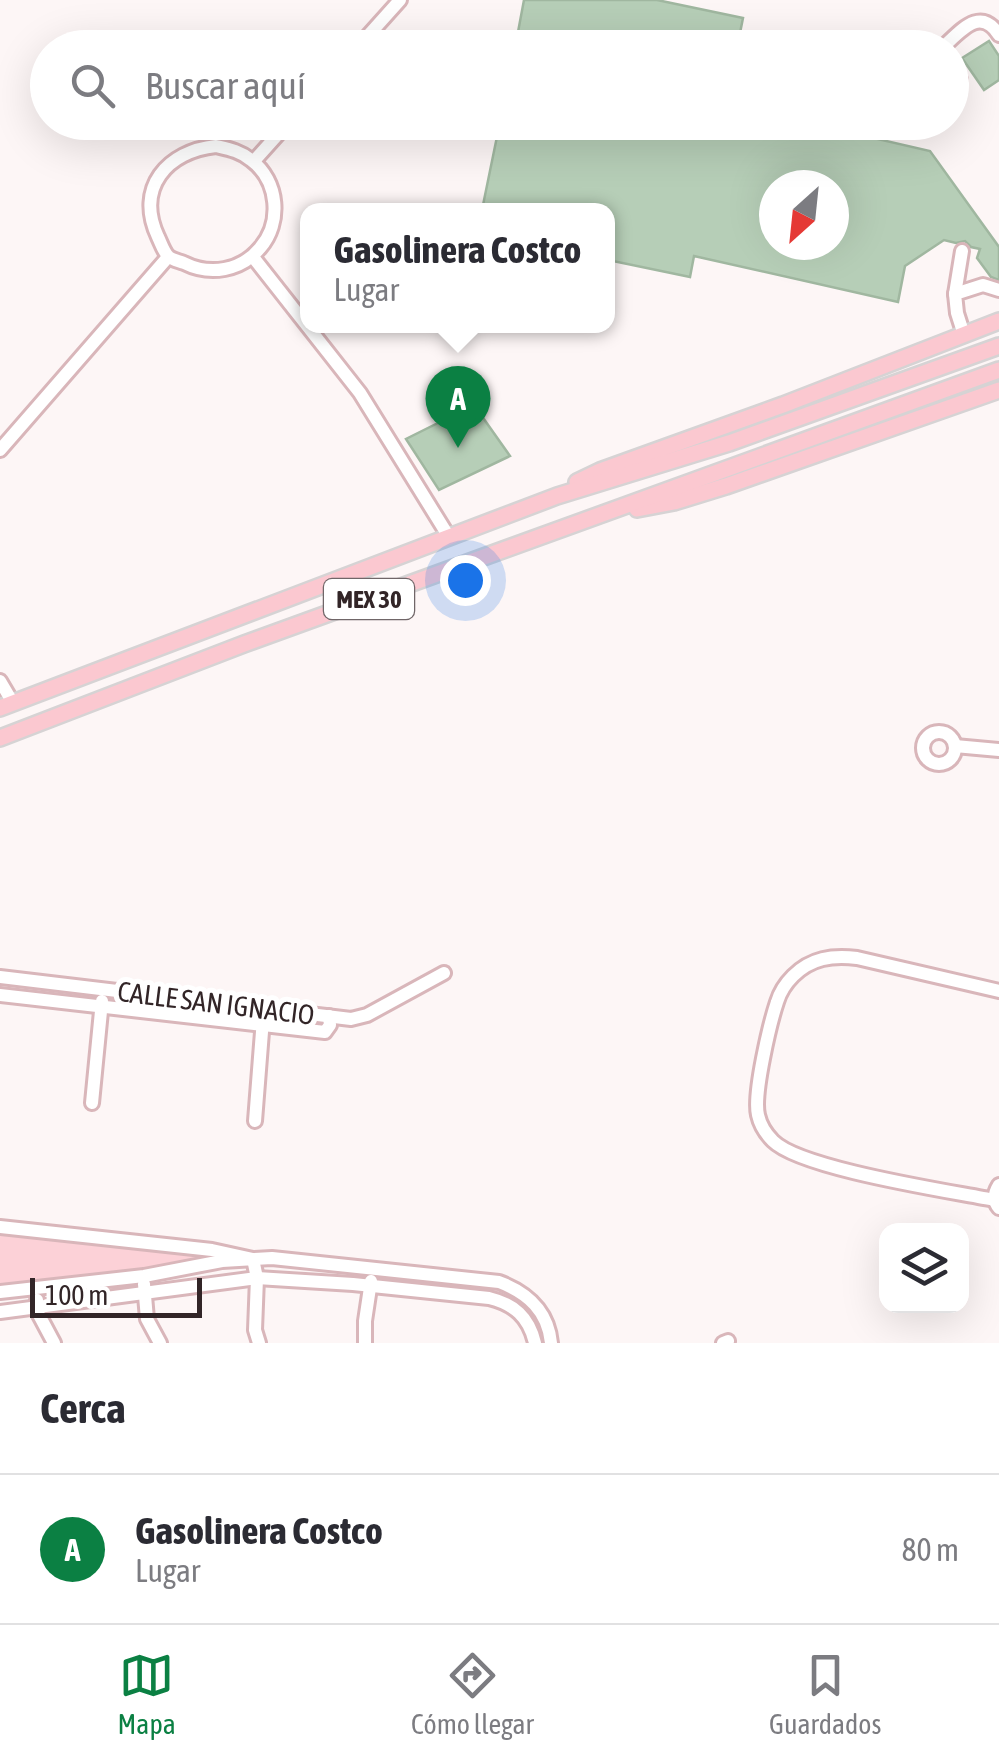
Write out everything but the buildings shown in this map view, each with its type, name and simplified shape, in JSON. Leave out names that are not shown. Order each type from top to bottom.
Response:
[{"type":"main road","points":[[558,496],[600,471],[999,321]]},
{"type":"main road","name":"MEX 30","points":[[6,705],[558,496],[729,443],[999,346]]},
{"type":"main road","name":"MEX 30","points":[[0,738],[244,644],[999,370]]},
{"type":"main road","points":[[608,512],[674,502],[999,390]]},
{"type":"street","points":[[372,30],[400,0]]},
{"type":"street","points":[[965,30],[977,21],[985,21],[999,35]]},
{"type":"street","points":[[254,161],[272,140]]},
{"type":"street","points":[[216,146],[235,150],[254,161],[268,178],[275,198],[275,220],[267,240],[253,256],[234,267],[213,271],[168,256],[152,225],[150,206],[154,186],[164,169],[178,156],[196,148],[216,146]]},
{"type":"street","points":[[962,251],[956,294],[964,335]]},
{"type":"street","points":[[0,450],[168,256]]},
{"type":"street","points":[[253,256],[300,316]]},
{"type":"street","points":[[956,294],[983,285],[999,290]]},
{"type":"street","points":[[313,333],[360,393],[449,538]]},
{"type":"street","points":[[0,681],[6,705]]},
{"type":"street","points":[[955,746],[999,750]]},
{"type":"street","points":[[999,991],[856,958],[838,956],[811,963],[791,977],[777,1001],[756,1094],[757,1113],[766,1132],[793,1154],[997,1204],[995,1193],[999,1185]]},
{"type":"street","points":[[329,1016],[367,1015],[444,973]]},
{"type":"street","name":"CALLE SAN IGNACIO","points":[[0,977],[329,1016],[330,1025],[325,1032],[0,995]]},
{"type":"street","points":[[92,1103],[104,990]]},
{"type":"street","points":[[254,1121],[264,1008]]},
{"type":"street","points":[[0,1227],[212,1250],[253,1259]]},
{"type":"street","points":[[253,1259],[257,1278],[255,1330],[259,1343]]},
{"type":"street","points":[[0,1292],[144,1276],[222,1261],[313,1262],[500,1282],[530,1298],[543,1314],[552,1343]]},
{"type":"street","points":[[365,1343],[372,1268]]},
{"type":"street","points":[[144,1276],[147,1320],[160,1343]]},
{"type":"street","points":[[0,1312],[257,1278],[504,1301],[528,1322],[534,1343]]},
{"type":"street","points":[[473,1296],[474,1280]]},
{"type":"street","points":[[36,1287],[38,1313],[54,1343]]},
{"type":"shaded area","points":[[0,1232],[225,1257],[144,1272],[0,1290]]},
{"type":"place","name":"Gasolinera Costco","points":[[458,448]]}]
